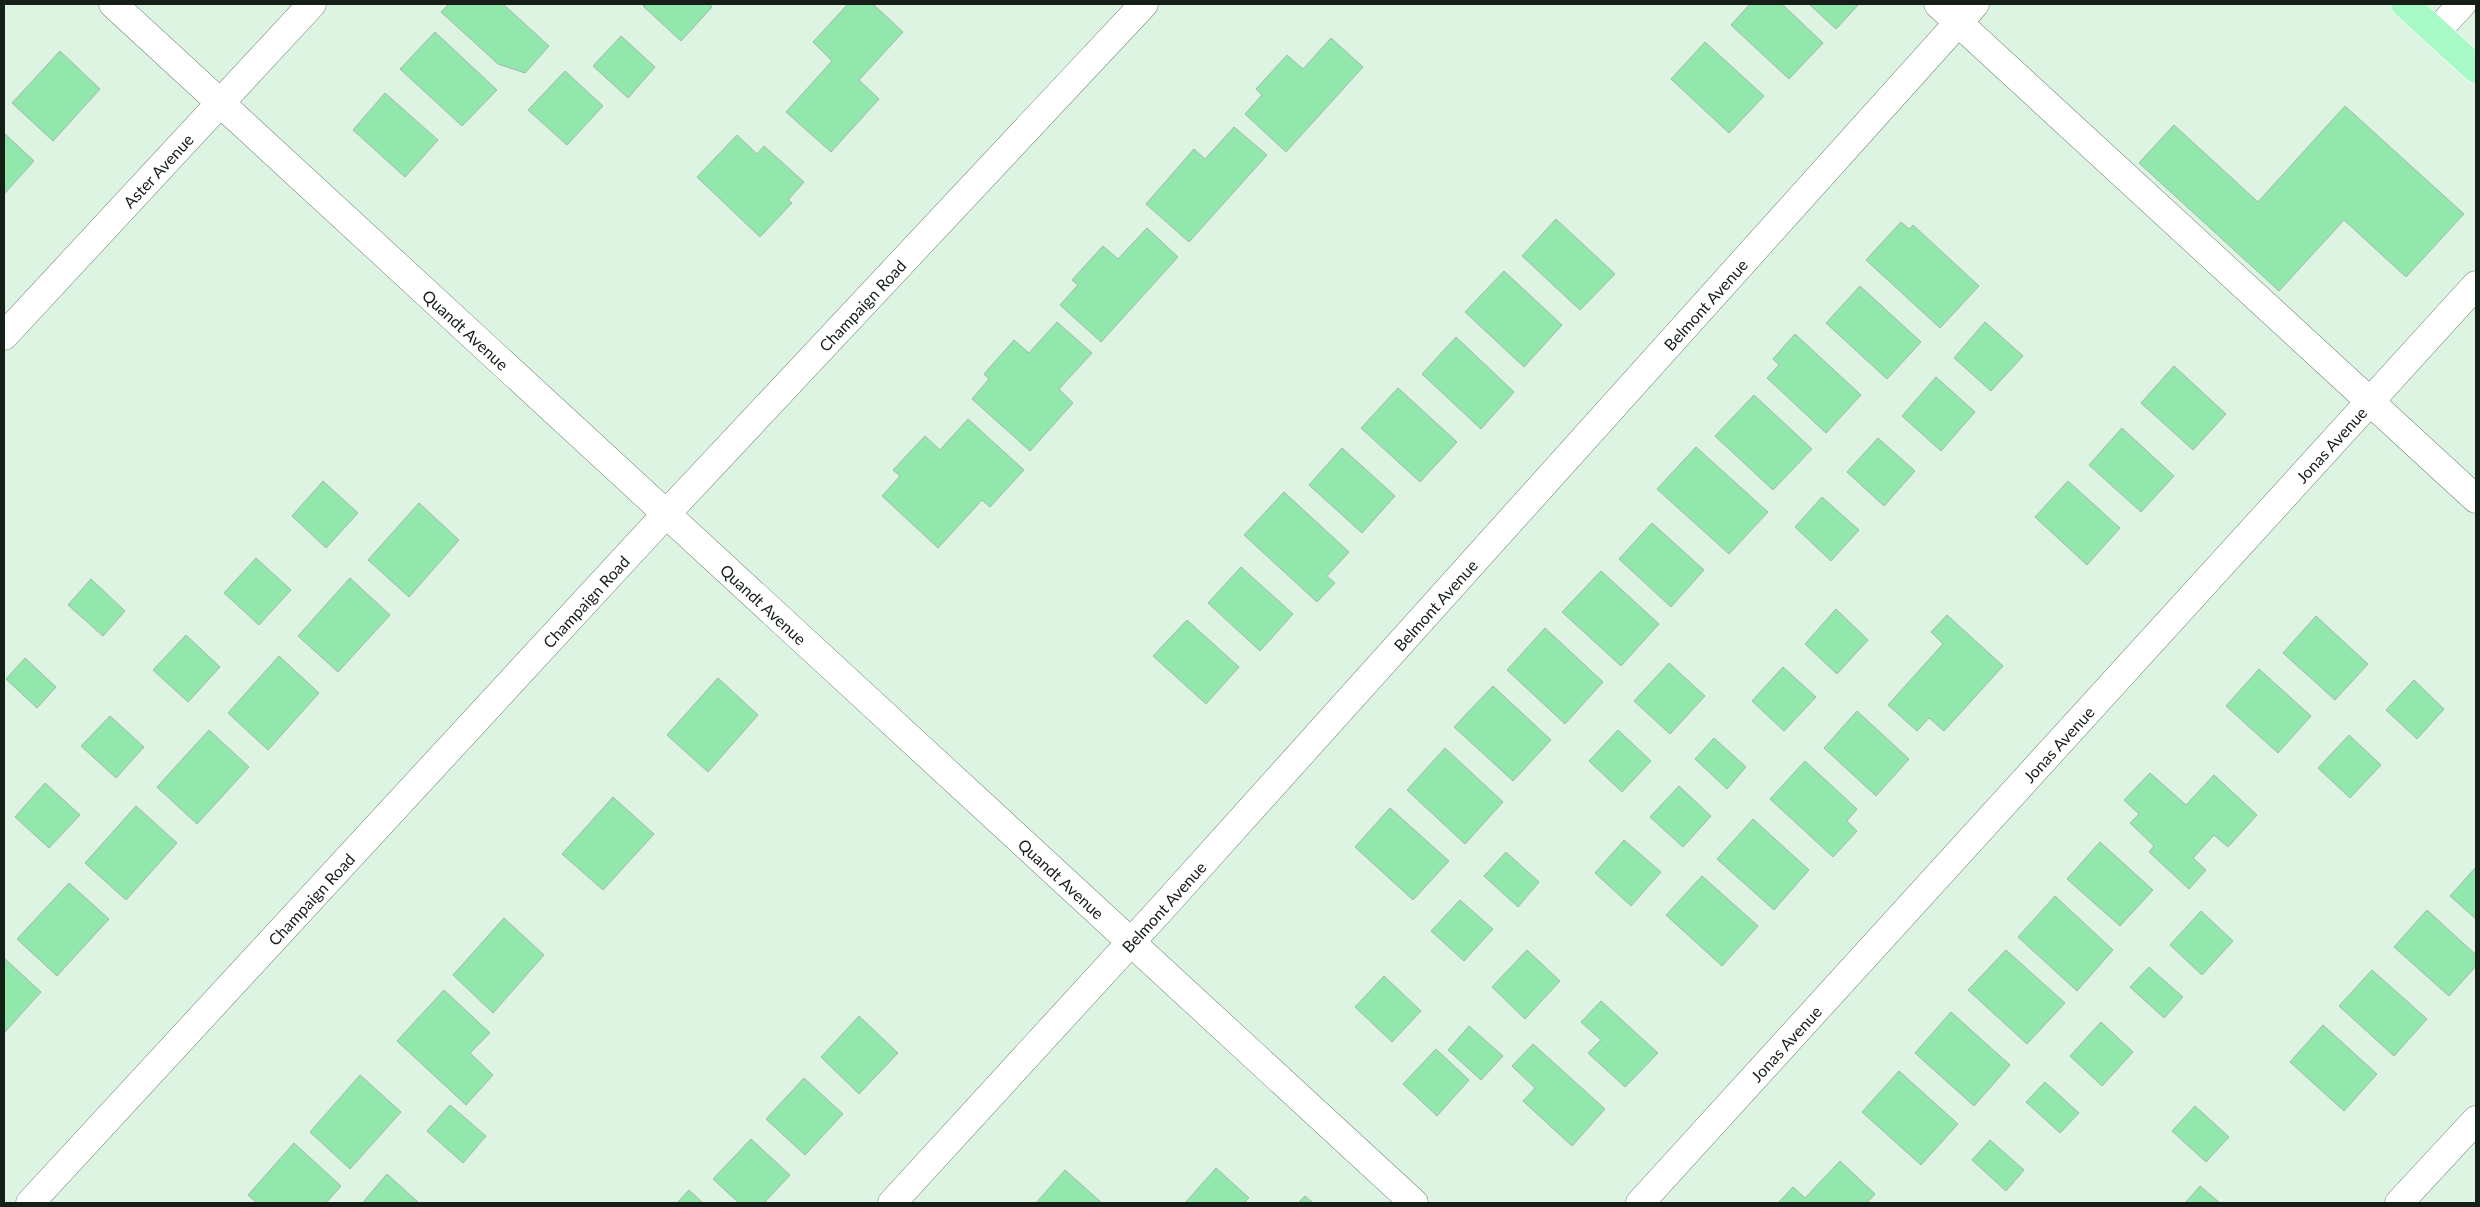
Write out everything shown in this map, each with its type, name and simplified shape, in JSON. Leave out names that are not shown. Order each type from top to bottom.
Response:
[{"type":"main road","points":[[2405,4],[2476,69]]},
{"type":"street","name":"Quandt Avenue","points":[[113,4],[1414,1203]]},
{"type":"street","name":"Aster Avenue","points":[[4,336],[312,4]]},
{"type":"street","name":"Champaign Road","points":[[30,1203],[667,513],[1144,4]]},
{"type":"street","points":[[1938,4],[1966,13],[2370,402],[2476,499]]},
{"type":"street","points":[[2436,32],[2462,4]]},
{"type":"street","name":"Belmont Avenue","points":[[892,1203],[1130,942],[1966,13]]},
{"type":"street","name":"Jonas Avenue","points":[[1640,1203],[2476,285]]},
{"type":"street","points":[[2399,1203],[2476,1120]]},
{"type":"building","points":[[449,4],[503,4],[549,46],[525,73],[498,64],[441,12]]},
{"type":"building","points":[[645,4],[709,4],[712,7],[681,41],[643,6]]},
{"type":"building","points":[[848,4],[873,4],[903,32],[859,80],[879,99],[831,152],[786,112],[832,61],[813,42]]},
{"type":"building","points":[[1750,4],[1782,4],[1823,43],[1789,79],[1731,25]]},
{"type":"building","points":[[1809,4],[1859,4],[1836,29]]},
{"type":"building","points":[[435,32],[497,90],[462,126],[400,69]]},
{"type":"building","points":[[621,36],[655,67],[628,98],[593,66]]},
{"type":"building","points":[[1331,38],[1363,67],[1286,152],[1245,114],[1262,95],[1256,89],[1287,55],[1303,69]]},
{"type":"building","points":[[1705,42],[1764,96],[1729,133],[1671,79]]},
{"type":"building","points":[[60,51],[100,89],[53,141],[12,103]]},
{"type":"building","points":[[565,71],[603,106],[567,145],[528,110]]},
{"type":"building","points":[[385,93],[438,140],[405,177],[353,130]]},
{"type":"building","points":[[2345,106],[2464,214],[2406,277],[2344,220],[2279,291],[2139,163],[2174,125],[2258,202]]},
{"type":"building","points":[[1234,127],[1267,155],[1189,242],[1146,204],[1194,149],[1205,159]]},
{"type":"building","points":[[4,133],[34,161],[4,194]]},
{"type":"building","points":[[737,135],[757,154],[764,146],[804,182],[788,200],[792,203],[760,237],[697,177]]},
{"type":"building","points":[[1556,219],[1615,274],[1580,310],[1522,256]]},
{"type":"building","points":[[1901,222],[1909,229],[1913,225],[1979,286],[1940,328],[1866,260]]},
{"type":"building","points":[[1147,228],[1178,257],[1101,342],[1060,305],[1078,285],[1072,280],[1103,246],[1118,259]]},
{"type":"building","points":[[1504,271],[1562,325],[1524,367],[1465,312]]},
{"type":"building","points":[[1860,286],[1921,342],[1887,379],[1826,323]]},
{"type":"building","points":[[1057,322],[1092,353],[1059,389],[1073,403],[1030,451],[972,399],[989,379],[984,374],[1014,340],[1029,353]]},
{"type":"building","points":[[1985,322],[2023,356],[1991,391],[1954,358]]},
{"type":"building","points":[[1795,334],[1861,395],[1826,433],[1767,378],[1779,365],[1773,359]]},
{"type":"building","points":[[1456,337],[1514,392],[1481,429],[1422,374]]},
{"type":"building","points":[[2174,366],[2226,414],[2193,450],[2141,403]]},
{"type":"building","points":[[1936,377],[1975,412],[1941,451],[1902,416]]},
{"type":"building","points":[[1398,388],[1457,442],[1420,482],[1361,428]]},
{"type":"building","points":[[1754,395],[1812,449],[1773,490],[1715,436]]},
{"type":"building","points":[[968,419],[1024,470],[990,507],[982,500],[938,548],[882,496],[900,476],[893,470],[925,436],[940,450]]},
{"type":"building","points":[[2122,428],[2174,476],[2141,512],[2089,465]]},
{"type":"building","points":[[1878,438],[1915,471],[1884,506],[1847,472]]},
{"type":"building","points":[[1696,447],[1768,512],[1729,554],[1657,489]]},
{"type":"building","points":[[1342,448],[1395,496],[1362,533],[1309,485]]},
{"type":"building","points":[[323,481],[358,513],[326,548],[292,516]]},
{"type":"building","points":[[2068,481],[2120,528],[2087,565],[2035,517]]},
{"type":"building","points":[[1284,492],[1349,552],[1327,576],[1335,583],[1317,602],[1244,535]]},
{"type":"building","points":[[1822,497],[1859,530],[1831,561],[1795,527]]},
{"type":"building","points":[[419,503],[459,540],[409,597],[368,560]]},
{"type":"building","points":[[1652,523],[1704,570],[1671,607],[1619,559]]},
{"type":"building","points":[[256,558],[291,590],[259,625],[224,593]]},
{"type":"building","points":[[1241,567],[1293,614],[1260,651],[1208,603]]},
{"type":"building","points":[[1601,571],[1659,624],[1621,666],[1562,612]]},
{"type":"building","points":[[350,578],[390,615],[338,672],[298,636]]},
{"type":"building","points":[[91,579],[125,611],[103,636],[68,605]]},
{"type":"building","points":[[1836,609],[1868,640],[1837,674],[1805,644]]},
{"type":"building","points":[[1947,615],[2003,666],[1944,731],[1929,718],[1917,731],[1888,705],[1943,644],[1931,632]]},
{"type":"building","points":[[2316,616],[2368,664],[2335,700],[2283,653]]},
{"type":"building","points":[[1187,620],[1239,667],[1206,704],[1153,656]]},
{"type":"building","points":[[1545,628],[1603,682],[1565,724],[1507,670]]},
{"type":"building","points":[[186,635],[220,667],[188,702],[153,670]]},
{"type":"building","points":[[279,656],[319,693],[268,750],[228,713]]},
{"type":"building","points":[[25,658],[56,687],[37,708],[6,679]]},
{"type":"building","points":[[1669,663],[1705,696],[1670,734],[1634,701]]},
{"type":"building","points":[[1783,667],[1816,697],[1784,731],[1752,701]]},
{"type":"building","points":[[2259,669],[2311,716],[2278,753],[2226,706]]},
{"type":"building","points":[[718,678],[758,715],[708,772],[667,735]]},
{"type":"building","points":[[2414,680],[2444,709],[2417,739],[2386,710]]},
{"type":"building","points":[[1493,686],[1551,740],[1513,781],[1454,727]]},
{"type":"building","points":[[1857,711],[1909,759],[1876,796],[1824,748]]},
{"type":"building","points":[[110,716],[144,747],[116,778],[81,746]]},
{"type":"building","points":[[209,730],[249,767],[197,824],[157,787]]},
{"type":"building","points":[[1618,730],[1651,761],[1622,792],[1589,761]]},
{"type":"building","points":[[2349,735],[2381,765],[2350,798],[2318,768]]},
{"type":"building","points":[[1714,738],[1746,767],[1727,789],[1695,759]]},
{"type":"building","points":[[1445,748],[1503,802],[1465,844],[1407,790]]},
{"type":"building","points":[[1805,761],[1857,809],[1847,821],[1857,831],[1833,857],[1770,799]]},
{"type":"building","points":[[2150,773],[2186,805],[2214,775],[2257,815],[2228,847],[2214,835],[2193,858],[2206,870],[2189,889],[2149,852],[2154,846],[2130,823],[2139,814],[2124,800]]},
{"type":"building","points":[[45,783],[80,815],[49,848],[15,817]]},
{"type":"building","points":[[1679,786],[1711,816],[1683,847],[1650,817]]},
{"type":"building","points":[[613,797],[654,834],[603,890],[562,854]]},
{"type":"building","points":[[136,806],[177,843],[126,900],[85,863]]},
{"type":"building","points":[[1390,808],[1449,861],[1413,900],[1355,847]]},
{"type":"building","points":[[1753,819],[1809,870],[1774,910],[1717,859]]},
{"type":"building","points":[[1624,840],[1661,872],[1631,906],[1595,873]]},
{"type":"building","points":[[2100,842],[2153,890],[2120,926],[2067,879]]},
{"type":"building","points":[[1506,852],[1539,882],[1518,907],[1484,876]]},
{"type":"building","points":[[2476,867],[2476,919],[2450,896]]},
{"type":"building","points":[[1702,876],[1758,926],[1722,966],[1666,915]]},
{"type":"building","points":[[69,883],[109,919],[57,976],[17,939]]},
{"type":"building","points":[[2055,896],[2113,950],[2077,991],[2018,937]]},
{"type":"building","points":[[1460,900],[1493,929],[1464,961],[1431,931]]},
{"type":"building","points":[[2427,910],[2476,955],[2476,966],[2449,996],[2394,947]]},
{"type":"building","points":[[2201,911],[2233,941],[2202,975],[2170,945]]},
{"type":"building","points":[[504,918],[544,955],[493,1013],[453,975]]},
{"type":"building","points":[[1527,950],[1560,981],[1525,1019],[1492,987]]},
{"type":"building","points":[[2006,950],[2065,1003],[2027,1044],[1968,990]]},
{"type":"building","points":[[4,958],[41,992],[4,1033]]},
{"type":"building","points":[[2149,967],[2183,997],[2164,1018],[2130,987]]},
{"type":"building","points":[[2372,970],[2427,1019],[2394,1056],[2339,1006]]},
{"type":"building","points":[[1384,976],[1421,1011],[1392,1042],[1355,1007]]},
{"type":"building","points":[[444,990],[490,1033],[470,1053],[493,1075],[466,1105],[397,1041]]},
{"type":"building","points":[[1601,1001],[1658,1053],[1625,1087],[1588,1053],[1601,1040],[1581,1022]]},
{"type":"building","points":[[1951,1012],[2010,1065],[1974,1106],[1915,1053]]},
{"type":"building","points":[[859,1016],[898,1053],[859,1094],[821,1057]]},
{"type":"building","points":[[2101,1022],[2133,1052],[2102,1086],[2070,1056]]},
{"type":"building","points":[[2323,1025],[2377,1074],[2344,1111],[2290,1062]]},
{"type":"building","points":[[1469,1026],[1503,1056],[1481,1080],[1448,1050]]},
{"type":"building","points":[[1533,1044],[1605,1109],[1572,1146],[1523,1101],[1535,1088],[1512,1066]]},
{"type":"building","points":[[1436,1049],[1469,1080],[1437,1116],[1403,1084]]},
{"type":"building","points":[[1899,1071],[1958,1124],[1921,1165],[1862,1112]]},
{"type":"building","points":[[360,1075],[401,1112],[350,1169],[310,1132]]},
{"type":"building","points":[[804,1078],[843,1114],[805,1155],[766,1119]]},
{"type":"building","points":[[2045,1082],[2079,1113],[2060,1133],[2026,1102]]},
{"type":"building","points":[[450,1105],[486,1136],[463,1163],[427,1131]]},
{"type":"building","points":[[2195,1106],[2229,1137],[2206,1162],[2172,1131]]},
{"type":"building","points":[[751,1139],[790,1175],[764,1203],[739,1203],[713,1179]]},
{"type":"building","points":[[1990,1140],[2024,1170],[2006,1191],[1972,1160]]},
{"type":"building","points":[[294,1143],[341,1186],[326,1203],[257,1203],[248,1195]]},
{"type":"building","points":[[1840,1161],[1875,1194],[1867,1203],[1778,1203],[1793,1187],[1805,1198]]},
{"type":"building","points":[[1216,1168],[1249,1198],[1244,1203],[1185,1203]]},
{"type":"building","points":[[1065,1170],[1102,1203],[1036,1203]]},
{"type":"building","points":[[387,1174],[419,1203],[367,1203],[364,1201]]},
{"type":"building","points":[[2200,1186],[2220,1203],[2185,1203]]},
{"type":"building","points":[[689,1190],[703,1203],[677,1203]]},
{"type":"building","points":[[1305,1196],[1313,1203],[1298,1203]]}]
